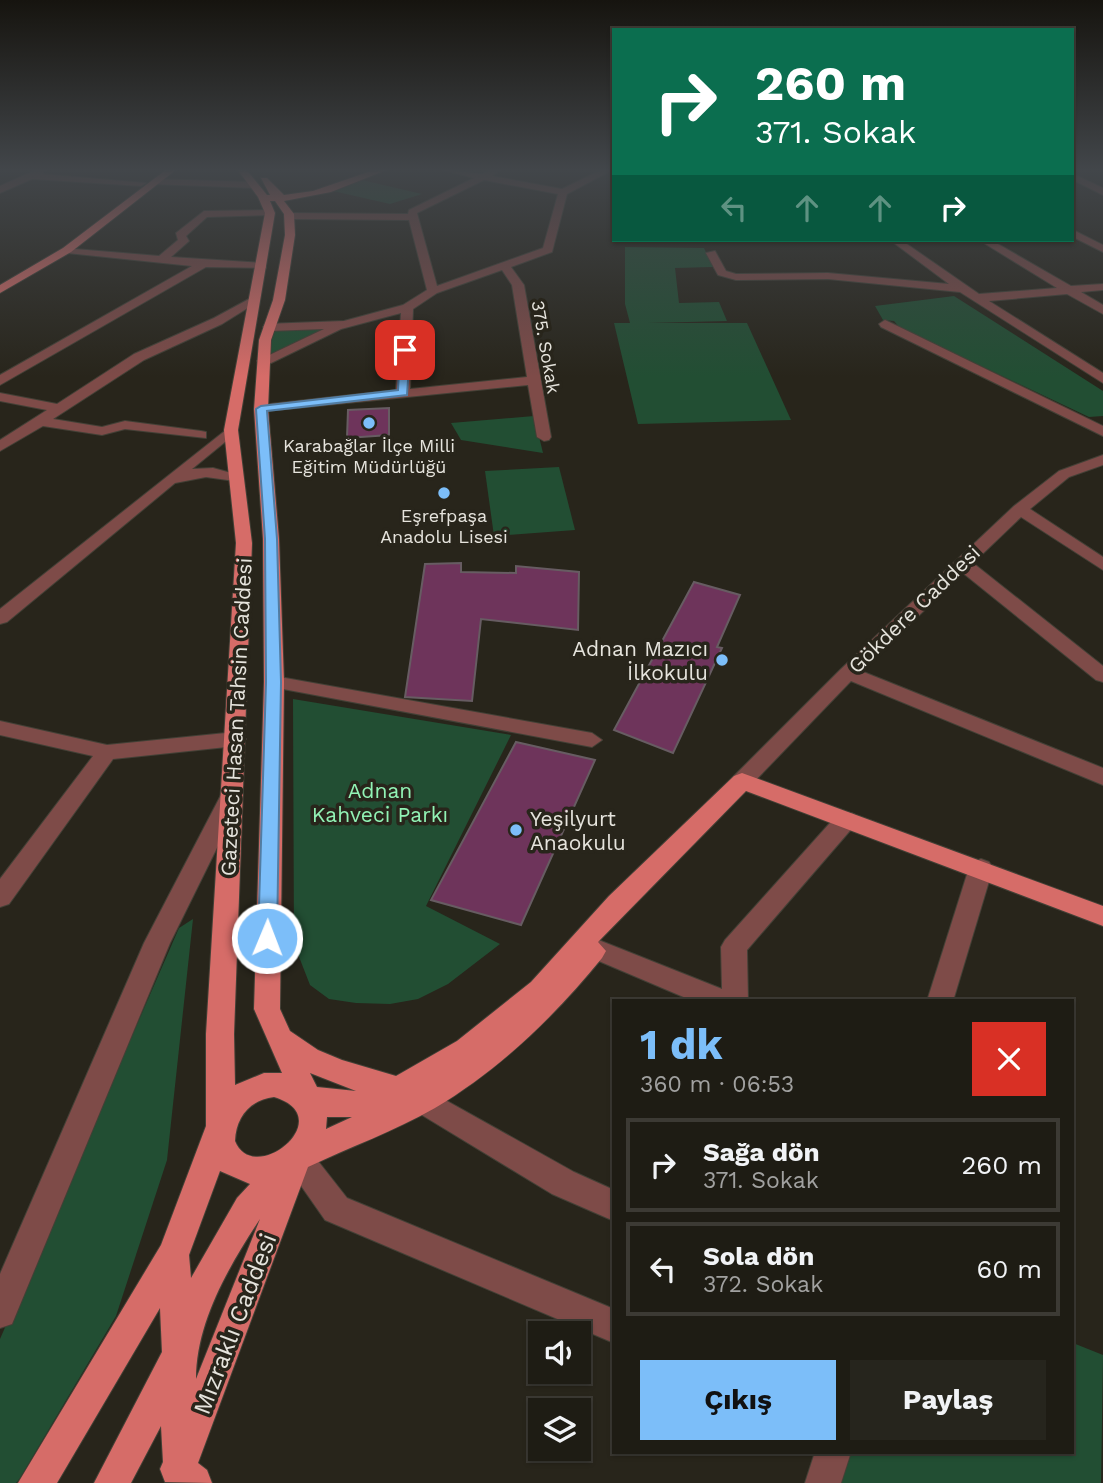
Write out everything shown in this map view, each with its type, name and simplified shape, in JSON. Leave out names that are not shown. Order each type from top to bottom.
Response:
[{"type":"main road","points":[[0,290],[82,238]]},
{"type":"main road","name":"Gazeteci Hasan Tahsin Caddesi","points":[[36,1483],[173,1255],[221,1126],[220,1034],[244,543],[231,430],[266,238]]},
{"type":"main road","name":"Gazeteci Hasan Tahsin Caddesi","points":[[289,238],[279,300],[269,327],[261,409],[271,539],[274,682],[266,979],[267,1009],[307,1098]]},
{"type":"main road","points":[[0,277],[31,257]]},
{"type":"main road","points":[[742,781],[981,868],[1103,916]]},
{"type":"main road","name":"Gökdere Caddesi","points":[[307,1098],[328,1104],[358,1104],[410,1095],[540,990],[618,903],[742,781]]},
{"type":"main road","name":"Gökdere Caddesi","points":[[296,1157],[410,1095],[469,1071],[508,1041],[548,1004],[596,949],[618,903]]},
{"type":"main road","points":[[277,1036],[301,1056],[336,1072],[410,1095]]},
{"type":"main road","points":[[112,1483],[179,1354],[198,1297],[248,1209],[296,1157],[312,1134],[313,1109],[307,1098],[287,1085],[260,1086],[236,1101],[221,1126],[220,1141],[224,1154],[234,1165],[248,1171],[264,1171],[296,1157]]},
{"type":"main road","name":"Mızraklı Caddesi","points":[[182,1478],[296,1157]]},
{"type":"main road","points":[[173,1255],[182,1478]]},
{"type":"street","points":[[161,260],[184,241],[182,238]]},
{"type":"street","points":[[419,238],[433,291]]},
{"type":"street","points":[[264,361],[344,325],[407,307],[433,291],[548,250],[551,238]]},
{"type":"street","points":[[1083,238],[1103,249]]},
{"type":"street","points":[[898,242],[963,289],[1103,379]]},
{"type":"street","points":[[987,242],[1103,310]]},
{"type":"street","points":[[67,250],[204,264],[262,266]]},
{"type":"street","points":[[711,253],[722,274]]},
{"type":"street","points":[[0,381],[204,264]]},
{"type":"street","name":"375. Sokak","points":[[505,267],[517,285],[544,437]]},
{"type":"street","points":[[706,272],[736,278],[828,276],[881,279],[963,289]]},
{"type":"street","points":[[979,298],[1103,287]]},
{"type":"street","points":[[0,447],[139,357],[218,321],[253,301]]},
{"type":"street","points":[[403,392],[407,307]]},
{"type":"street","points":[[885,324],[1103,432]]},
{"type":"street","points":[[269,327],[344,325]]},
{"type":"street","points":[[261,409],[533,380]]},
{"type":"street","points":[[0,397],[58,408]]},
{"type":"street","points":[[40,421],[102,431],[125,425],[201,435]]},
{"type":"street","points":[[0,618],[231,430]]},
{"type":"street","name":"Gökdere Caddesi","points":[[742,781],[848,673],[1020,509],[1064,474],[1102,462]]},
{"type":"street","points":[[162,484],[196,472],[222,472],[237,478]]},
{"type":"street","points":[[1020,509],[1103,565]]},
{"type":"street","points":[[962,563],[1103,676]]},
{"type":"street","points":[[848,673],[1103,777]]},
{"type":"street","points":[[274,682],[592,740]]},
{"type":"street","points":[[0,728],[107,752],[236,738]]},
{"type":"street","points":[[0,897],[107,752]]},
{"type":"street","points":[[0,1312],[157,943],[233,793]]},
{"type":"street","points":[[735,999],[734,947],[846,820]]},
{"type":"street","points":[[941,999],[981,868]]},
{"type":"street","points":[[596,949],[717,999]]},
{"type":"street","points":[[410,1095],[563,1183],[612,1205]]},
{"type":"street","points":[[296,1157],[336,1209],[612,1325]]},
{"type":"street","points":[[823,1483],[832,1454]]},
{"type":"green space","points":[[625,247],[704,248],[713,267],[675,268],[679,303],[719,302],[727,321],[648,323],[747,323],[791,420],[638,424],[614,323],[630,323],[625,304]]},
{"type":"green space","points":[[954,296],[1103,391],[1103,416],[1089,417],[900,328],[894,321],[883,320],[875,306]]},
{"type":"green space","points":[[335,327],[265,356],[268,329]]},
{"type":"green space","points":[[534,416],[543,453],[461,440],[451,423]]},
{"type":"green space","points":[[559,467],[575,530],[494,536],[485,471]]},
{"type":"green space","name":"Adnan Kahveci Parkı","points":[[293,699],[511,735],[426,906],[500,944],[448,984],[418,999],[390,1004],[356,1003],[329,999],[310,985],[294,944]]},
{"type":"green space","points":[[193,919],[167,1160],[116,1316],[20,1478],[16,1483],[0,1483],[0,1339],[179,928]]},
{"type":"green space","points":[[1074,1343],[1103,1355],[1101,1483],[839,1483],[847,1454],[1074,1454]]},
{"type":"building","name":"Karabağlar İlçe Milli Eğitim Müdürlüğü","points":[[389,408],[389,435],[347,438],[348,410]]},
{"type":"building","points":[[461,563],[461,572],[516,573],[516,566],[579,572],[578,630],[481,619],[472,701],[405,697],[425,564]]},
{"type":"building","name":"Adnan Mazıcı İlkokulu","points":[[694,582],[740,595],[717,647],[722,648],[673,753],[614,730]]},
{"type":"building","name":"Yeşilyurt Anaokulu","points":[[516,742],[595,760],[521,925],[431,900]]},
{"type":"place","name":"Karabağlar İlçe Milli Eğitim Müdürlüğü","points":[[369,423]]},
{"type":"place","name":"Eşrefpaşa Anadolu Lisesi","points":[[444,493]]},
{"type":"place","name":"Adnan Mazıcı İlkokulu","points":[[722,660]]},
{"type":"place","name":"Yeşilyurt Anaokulu","points":[[516,830]]},
{"type":"route","points":[[267,938],[274,682],[271,539],[261,409],[403,392],[405,350]]}]
